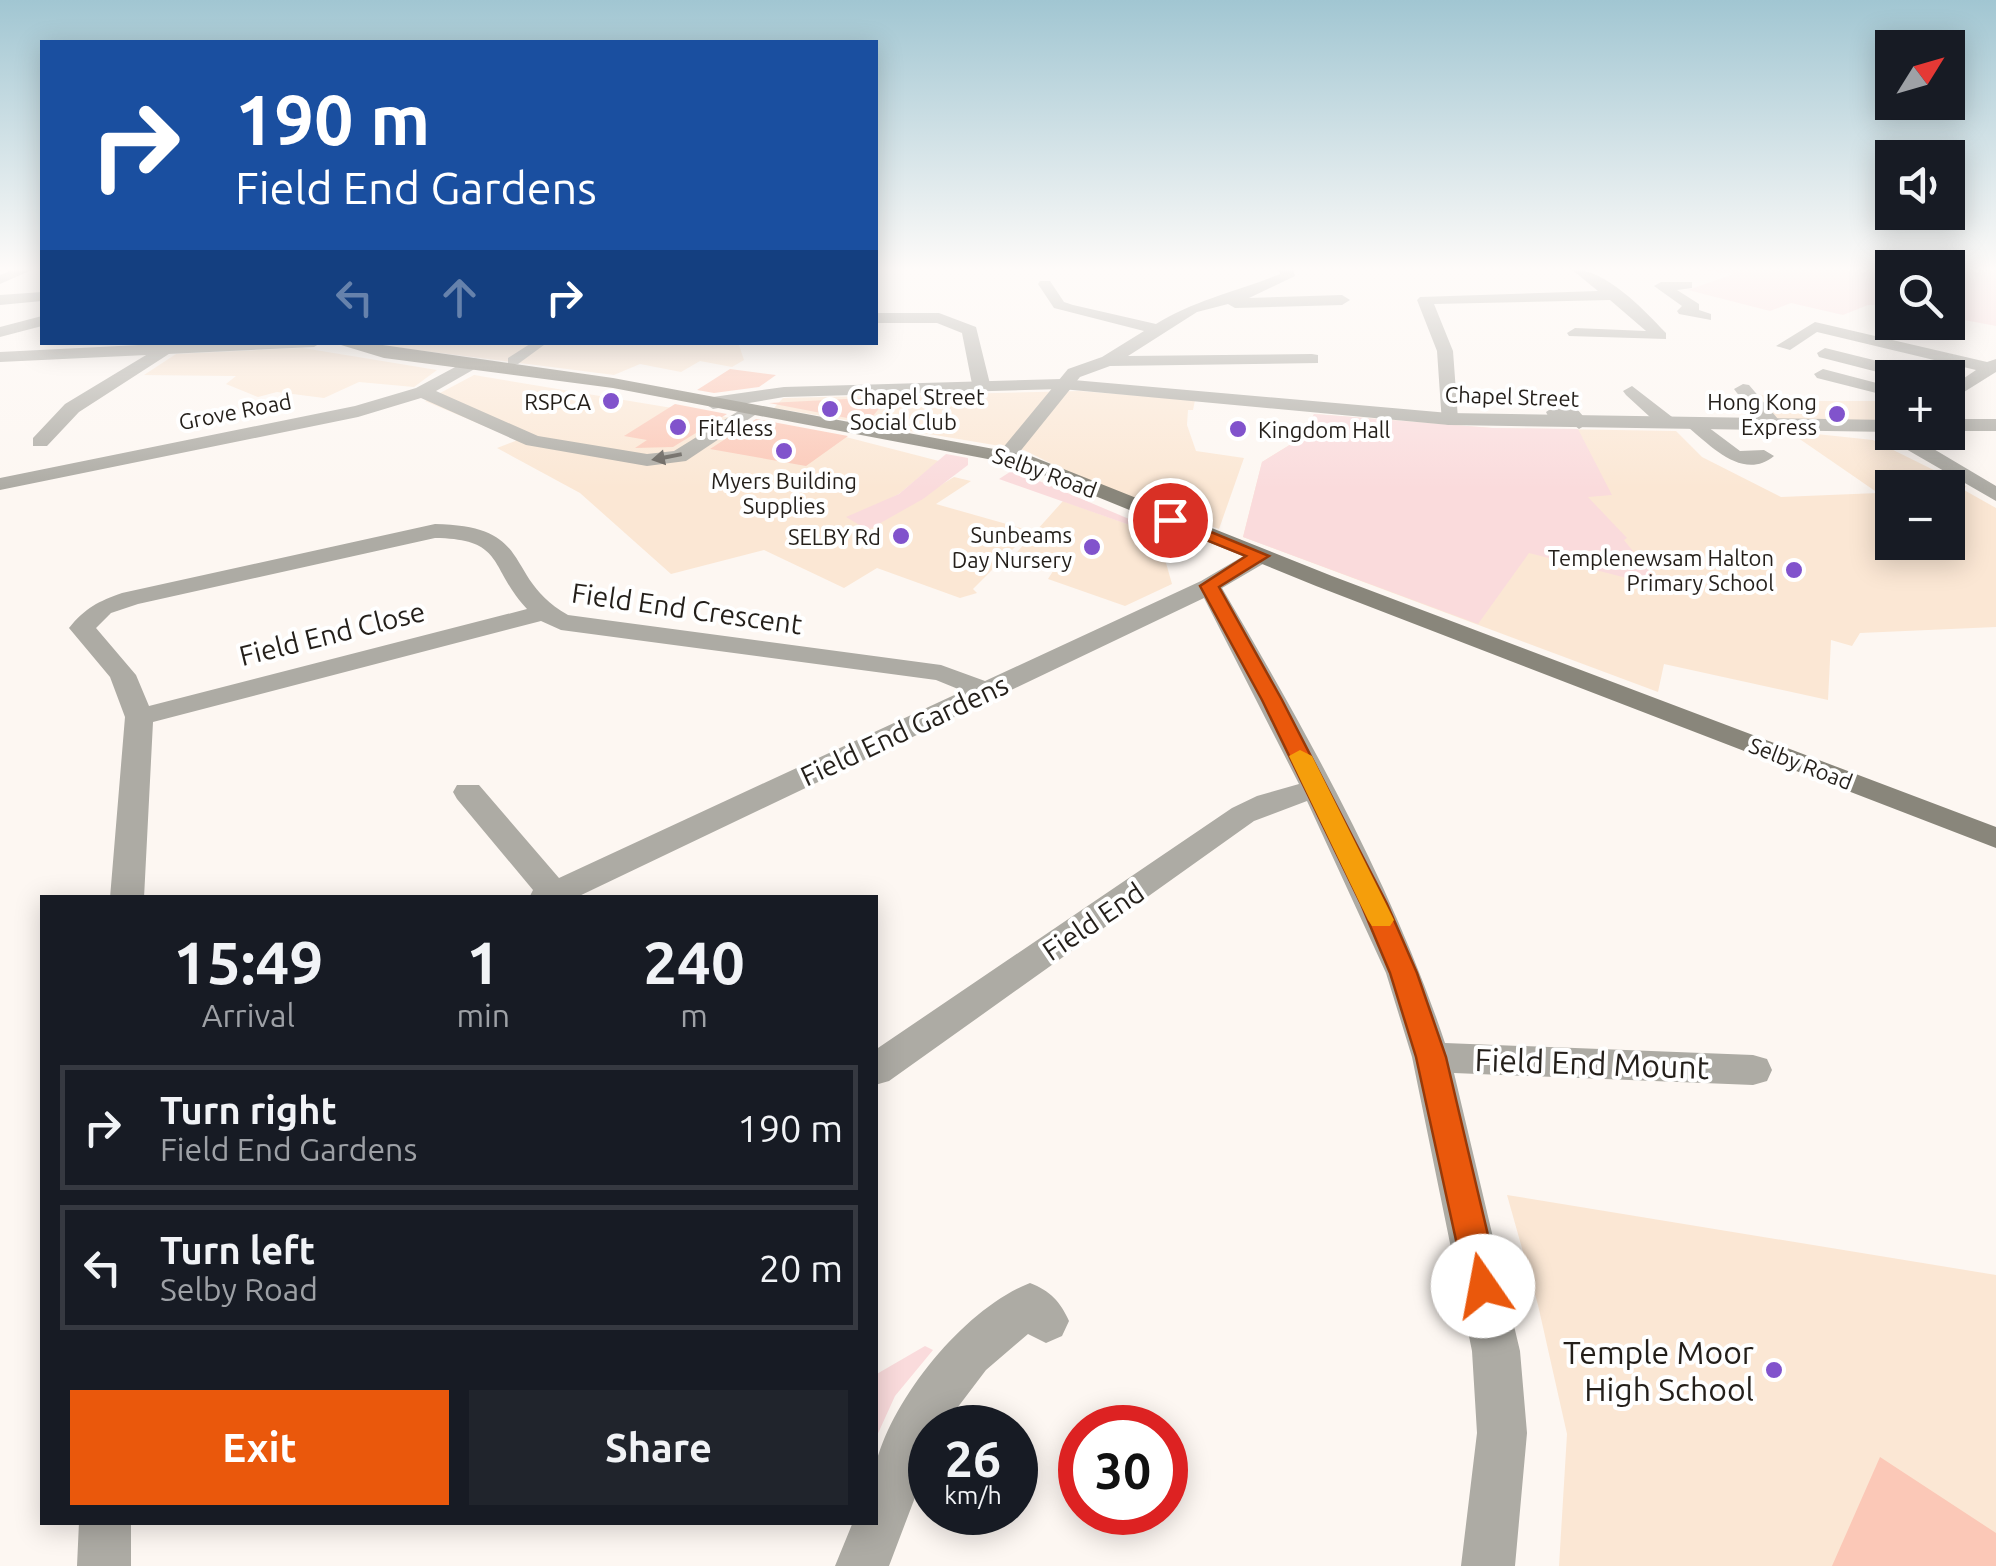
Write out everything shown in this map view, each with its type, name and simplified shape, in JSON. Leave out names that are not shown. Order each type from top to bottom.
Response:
[{"type":"main road","name":"Selby Road","points":[[351,345],[384,353],[594,380],[1007,455],[1996,838]]},
{"type":"street","points":[[973,342],[982,384]]},
{"type":"street","points":[[1007,455],[1074,373],[1108,361],[1137,342]]},
{"type":"street","points":[[1442,342],[1450,419]]},
{"type":"street","points":[[1784,346],[1790,342]]},
{"type":"street","points":[[1884,342],[1993,366]]},
{"type":"street","points":[[0,357],[259,345]]},
{"type":"street","points":[[513,361],[537,345]]},
{"type":"street","points":[[40,442],[72,408],[167,350]]},
{"type":"street","points":[[1825,353],[1875,366]]},
{"type":"street","points":[[1108,361],[1312,359]]},
{"type":"street","name":"Grove Road","points":[[0,484],[323,420],[422,392],[472,364]]},
{"type":"street","points":[[1965,382],[1993,366]]},
{"type":"street","points":[[1823,374],[1875,388]]},
{"type":"street","name":"Chapel Street","points":[[713,403],[784,392],[1062,384],[1450,419],[1875,426]]},
{"type":"street","points":[[1636,389],[1669,424]]},
{"type":"street","points":[[1743,389],[1771,424]]},
{"type":"street","points":[[422,392],[533,440],[647,460],[679,457],[752,411]]},
{"type":"street","points":[[1554,412],[1570,412],[1579,423]]},
{"type":"street","points":[[1696,424],[1735,458],[1764,456]]},
{"type":"street","points":[[1965,424],[1996,425]]},
{"type":"street","points":[[1925,450],[1996,494]]},
{"type":"street","name":"Field End Crescent","points":[[138,717],[124,675],[84,634],[82,628],[92,614],[130,598],[453,529],[492,538],[542,613],[576,625],[941,673],[987,691]]},
{"type":"street","name":"Field End Gardens","points":[[550,895],[1209,586],[1260,556]]},
{"type":"street","points":[[1209,586],[1318,790],[1404,973],[1431,1057],[1496,1351],[1502,1434],[1488,1566]]},
{"type":"street","name":"Field End Close","points":[[138,717],[542,613]]},
{"type":"street","points":[[128,895],[138,717]]},
{"type":"street","name":"Field End","points":[[878,1068],[1203,846],[1250,808],[1264,800],[1318,790]]},
{"type":"street","points":[[468,792],[550,895]]},
{"type":"street","name":"Field End Mount","points":[[1431,1057],[1752,1070]]},
{"type":"street","points":[[862,1566],[922,1414],[969,1354],[1030,1304],[1046,1321]]},
{"type":"street","points":[[104,1566],[105,1525]]},
{"type":"shaded area","points":[[377,345],[739,345],[744,360],[732,367],[700,361],[681,372],[640,364],[614,375]]},
{"type":"shaded area","points":[[303,348],[437,370],[414,387],[359,382],[324,398],[277,392],[258,397],[226,384],[236,376],[144,375],[176,354]]},
{"type":"shaded area","points":[[474,375],[846,437],[939,461],[899,494],[880,504],[867,530],[954,477],[971,481],[936,504],[1031,531],[973,589],[977,593],[960,598],[877,568],[844,588],[764,550],[671,574],[580,493],[497,448],[518,440],[425,401]]},
{"type":"shaded area","points":[[1079,391],[1195,400],[1193,410],[1188,410],[1187,425],[1196,451],[1244,458],[1219,529],[1092,484],[1024,450],[774,408],[783,398]]},
{"type":"shaded area","points":[[1757,394],[1796,401],[1875,401],[1875,420],[1775,420]]},
{"type":"shaded area","name":"Templenewsam Halton Primary School","points":[[1314,414],[1492,428],[1676,431],[1702,457],[1781,497],[1875,493],[1875,560],[1965,560],[1965,491],[1996,508],[1996,627],[1860,633],[1852,646],[1831,640],[1828,700],[1664,664],[1658,692],[1243,537],[1262,462],[1301,438]]},
{"type":"shaded area","points":[[1314,414],[1492,428],[1578,429],[1612,495],[1588,497],[1627,538],[1624,540],[1662,587],[1529,553],[1478,624],[1243,537],[1262,462],[1301,438]]},
{"type":"shaded area","name":"Templenewsam Halton Primary School","points":[[1788,431],[1873,440],[1875,450],[1893,450],[1934,470],[1875,470],[1875,491]]},
{"type":"shaded area","points":[[946,454],[968,458],[968,465],[923,499],[868,530],[846,517],[899,494]]},
{"type":"shaded area","points":[[1013,470],[1141,524],[1158,535],[999,479]]},
{"type":"shaded area","name":"Sunbeams Day Nursery","points":[[1063,501],[1158,535],[1172,584],[1125,606],[1048,579],[1055,568],[1010,560]]},
{"type":"shaded area","name":"Temple Moor High School","points":[[1507,1195],[1996,1275],[1996,1566],[1559,1566],[1567,1434],[1538,1305]]},
{"type":"shaded area","points":[[925,1346],[933,1350],[895,1396],[878,1433],[878,1373]]},
{"type":"building","points":[[730,369],[776,375],[759,387],[714,393],[697,390]]},
{"type":"building","name":"Chapel Street Social Club","points":[[886,400],[868,422],[769,403]]},
{"type":"building","name":"Fit4less","points":[[675,404],[727,414],[673,447],[635,448],[647,440],[624,436]]},
{"type":"building","points":[[756,419],[848,436],[806,466],[710,449]]},
{"type":"building","points":[[1880,1457],[1996,1533],[1996,1566],[1832,1566]]},
{"type":"slow traffic","points":[[1300,756],[1381,920]]},
{"type":"place","name":"RSPCA","points":[[611,401]]},
{"type":"place","name":"Chapel Street Social Club","points":[[830,409]]},
{"type":"place","name":"Hong Kong Express","points":[[1837,414]]},
{"type":"place","name":"Fit4less","points":[[678,427]]},
{"type":"place","name":"Kingdom Hall","points":[[1238,429]]},
{"type":"place","name":"Myers Building Supplies","points":[[784,451]]},
{"type":"place","name":"SELBY Rd","points":[[901,536]]},
{"type":"place","name":"Sunbeams Day Nursery","points":[[1092,547]]},
{"type":"place","name":"Templenewsam Halton Primary School","points":[[1794,570]]},
{"type":"place","name":"Temple Moor High School","points":[[1774,1370]]},
{"type":"route","points":[[1170,520],[1260,556],[1209,586],[1257,670],[1374,904],[1404,973],[1431,1057],[1483,1286]]}]
